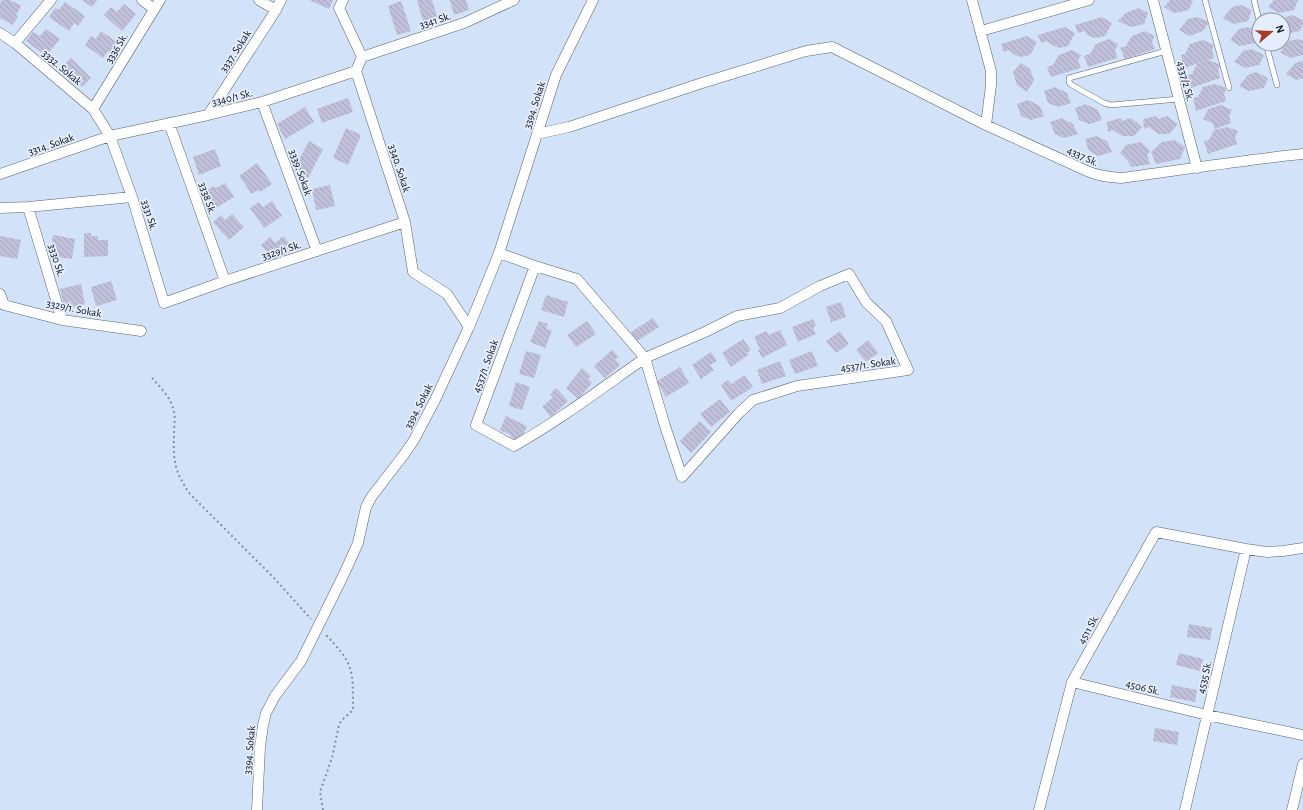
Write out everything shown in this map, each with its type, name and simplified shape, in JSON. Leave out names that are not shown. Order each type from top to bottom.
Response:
[{"type":"street","points":[[15,43],[51,0]]},
{"type":"street","points":[[142,0],[154,9]]},
{"type":"street","name":"3336 Sk.","points":[[93,109],[160,0]]},
{"type":"street","points":[[259,0],[276,10]]},
{"type":"street","name":"3337. Sokak","points":[[208,115],[281,0]]},
{"type":"street","points":[[343,0],[339,8],[362,57],[356,71]]},
{"type":"street","name":"3341 Sk.","points":[[362,57],[464,23],[514,0]]},
{"type":"street","name":"3394. Sokak","points":[[257,810],[261,740],[266,713],[275,696],[301,660],[352,558],[358,543],[366,507],[372,496],[403,456],[426,420],[468,327],[499,253],[556,75],[593,0]]},
{"type":"street","points":[[972,0],[991,71],[991,85],[986,125]]},
{"type":"street","points":[[981,31],[1089,0]]},
{"type":"street","name":"4337/2 Sk.","points":[[1153,0],[1197,168]]},
{"type":"street","name":"3332. Sokak","points":[[0,33],[15,43],[93,109],[110,136]]},
{"type":"street","name":"4337 Sk.","points":[[537,134],[569,127],[702,82],[799,53],[832,48],[986,125],[1098,176],[1121,178],[1303,154]]},
{"type":"street","name":"3340/1 Sk.","points":[[110,136],[262,102],[356,71]]},
{"type":"street","name":"3340. Sokak","points":[[356,71],[405,222],[413,272],[447,294],[468,327]]},
{"type":"street","name":"3339. Sokak","points":[[262,102],[317,251]]},
{"type":"street","name":"3338 Sk.","points":[[169,123],[225,281]]},
{"type":"street","name":"3314. Sokak","points":[[0,174],[110,136]]},
{"type":"street","name":"3331 Sk.","points":[[110,136],[132,197],[164,303]]},
{"type":"street","points":[[0,208],[28,207],[132,197]]},
{"type":"street","name":"3330 Sk.","points":[[28,207],[62,320]]},
{"type":"street","name":"3329/1 Sk.","points":[[164,303],[225,281],[405,222]]},
{"type":"street","points":[[499,253],[535,266]]},
{"type":"street","name":"4537/1. Sokak","points":[[645,358],[587,400],[539,432],[514,446],[476,425],[535,266],[578,279],[645,358],[682,477],[753,400],[797,386],[908,370],[886,322],[866,302],[849,274],[820,286],[780,308],[737,316],[705,332],[645,358]]},
{"type":"street","name":"3329/1. Sokak","points":[[0,294],[4,304],[62,320],[142,331]]},
{"type":"street","name":"4511 Sk.","points":[[1039,810],[1072,682],[1156,532],[1246,549]]},
{"type":"street","points":[[1246,549],[1267,552],[1303,548]]},
{"type":"street","name":"4535 Sk.","points":[[1185,810],[1246,549]]},
{"type":"street","name":"4506 Sk.","points":[[1072,682],[1207,715],[1303,735]]},
{"type":"street","points":[[1292,810],[1303,764]]},
{"type":"lane","points":[[1205,0],[1229,88]]},
{"type":"lane","points":[[1254,0],[1257,12]]},
{"type":"lane","points":[[1166,51],[1069,78],[1068,81],[1070,84],[1104,103],[1111,105],[1179,99]]},
{"type":"lane","points":[[1268,52],[1277,85]]},
{"type":"path","points":[[152,378],[167,396],[173,407],[175,414],[173,454],[179,475],[190,494],[281,585],[345,657],[352,670],[353,710],[341,721],[332,758],[320,792],[323,810]]},
{"type":"building","points":[[2,0],[10,0],[21,6],[13,25],[0,18],[0,3]]},
{"type":"building","points":[[82,0],[97,0],[92,7]]},
{"type":"building","points":[[309,0],[333,0],[329,9]]},
{"type":"building","points":[[417,0],[432,0],[437,17],[423,21]]},
{"type":"building","points":[[450,0],[466,0],[469,10],[454,15]]},
{"type":"building","points":[[1170,0],[1193,0],[1189,10],[1174,13],[1164,7]]},
{"type":"building","points":[[1274,0],[1298,0],[1294,10],[1277,12],[1268,7]]},
{"type":"building","points":[[401,1],[411,31],[397,35],[388,6]]},
{"type":"building","points":[[65,2],[85,16],[78,26],[74,23],[69,31],[49,17],[55,8],[59,10]]},
{"type":"building","points":[[124,4],[136,14],[122,31],[104,15],[111,7],[117,12]]},
{"type":"building","points":[[1241,5],[1252,10],[1248,21],[1233,24],[1223,18],[1232,7]]},
{"type":"building","points":[[1139,8],[1148,13],[1144,24],[1131,27],[1118,21],[1126,13]]},
{"type":"building","points":[[1291,15],[1303,20],[1300,31],[1291,33]]},
{"type":"building","points":[[1102,17],[1112,23],[1105,36],[1096,38],[1089,36],[1084,31],[1078,33],[1075,25]]},
{"type":"building","points":[[1197,17],[1209,22],[1203,31],[1189,36],[1179,30],[1188,19]]},
{"type":"building","points":[[1065,27],[1075,33],[1068,46],[1059,48],[1047,41],[1041,43],[1038,35]]},
{"type":"building","points":[[1248,27],[1251,28],[1251,44],[1240,46],[1230,40],[1239,29]]},
{"type":"building","points":[[46,29],[60,39],[46,56],[26,41],[33,32],[40,36]]},
{"type":"building","points":[[101,31],[118,43],[111,53],[108,51],[103,58],[85,45],[91,36],[96,39]]},
{"type":"building","points":[[1145,31],[1154,36],[1152,42],[1155,49],[1125,59],[1120,48],[1126,46],[1132,36]]},
{"type":"building","points":[[1027,36],[1037,42],[1030,55],[1021,57],[1015,55],[1009,50],[1004,52],[1001,44]]},
{"type":"building","points":[[1109,39],[1118,44],[1115,50],[1117,58],[1088,67],[1084,56],[1090,54],[1096,44]]},
{"type":"building","points":[[1298,39],[1303,41],[1303,55],[1290,58],[1280,52],[1291,52],[1291,41]]},
{"type":"building","points":[[1203,40],[1214,45],[1212,50],[1214,58],[1184,68],[1181,55],[1185,54],[1190,44]]},
{"type":"building","points":[[1251,49],[1251,52],[1258,52],[1264,55],[1259,65],[1245,68],[1234,62],[1243,51]]},
{"type":"building","points":[[1072,50],[1081,55],[1078,61],[1081,68],[1051,77],[1047,67],[1053,65],[1059,55]]},
{"type":"building","points":[[71,58],[91,78],[82,87],[62,67]]},
{"type":"building","points":[[1209,60],[1220,65],[1218,71],[1220,78],[1191,88],[1187,75],[1192,74],[1197,64]]},
{"type":"building","points":[[1303,61],[1303,78],[1296,80],[1286,74],[1295,63]]},
{"type":"building","points":[[1021,63],[1030,69],[1034,80],[1027,92],[1017,85],[1013,72]]},
{"type":"building","points":[[1256,72],[1268,78],[1264,88],[1249,91],[1239,86],[1248,75]]},
{"type":"building","points":[[1215,84],[1226,88],[1224,94],[1226,101],[1196,111],[1193,98],[1198,97],[1203,87]]},
{"type":"building","points":[[1055,87],[1067,93],[1071,103],[1058,107],[1048,103],[1044,91]]},
{"type":"building","points":[[348,98],[353,112],[322,123],[317,109]]},
{"type":"building","points":[[1028,100],[1040,106],[1044,116],[1031,120],[1021,116],[1017,104]]},
{"type":"building","points":[[1086,104],[1098,110],[1102,120],[1089,124],[1079,120],[1075,108]]},
{"type":"building","points":[[1221,105],[1232,110],[1229,116],[1231,123],[1215,129],[1212,123],[1203,119],[1208,109]]},
{"type":"building","points":[[305,107],[314,122],[285,139],[277,124]]},
{"type":"building","points":[[1156,116],[1158,119],[1167,116],[1178,124],[1169,134],[1158,134],[1149,127],[1144,129],[1143,119]]},
{"type":"building","points":[[1062,118],[1073,124],[1078,134],[1064,138],[1055,134],[1050,122]]},
{"type":"building","points":[[1120,118],[1122,121],[1131,118],[1142,127],[1134,136],[1122,136],[1113,130],[1108,132],[1107,122]]},
{"type":"building","points":[[1227,127],[1238,131],[1235,137],[1237,144],[1208,154],[1204,141],[1209,140],[1214,130]]},
{"type":"building","points":[[346,128],[361,135],[348,165],[333,158]]},
{"type":"building","points":[[1096,136],[1107,141],[1112,152],[1098,156],[1089,151],[1085,139]]},
{"type":"building","points":[[1175,140],[1185,147],[1180,159],[1156,164],[1151,152],[1162,142]]},
{"type":"building","points":[[309,141],[323,149],[308,178],[293,171]]},
{"type":"building","points":[[1141,142],[1150,151],[1147,155],[1150,164],[1132,167],[1120,153],[1126,145]]},
{"type":"building","points":[[215,149],[221,166],[199,175],[193,157]]},
{"type":"building","points":[[257,163],[272,184],[260,192],[258,190],[252,194],[239,176]]},
{"type":"building","points":[[225,183],[234,197],[216,208],[206,191],[214,186],[216,188]]},
{"type":"building","points":[[330,185],[335,206],[316,210],[312,189]]},
{"type":"building","points":[[272,201],[282,216],[264,228],[250,208],[259,202],[263,207]]},
{"type":"building","points":[[232,214],[244,227],[229,240],[213,222],[221,215],[225,220]]},
{"type":"building","points":[[84,233],[91,233],[91,236],[98,236],[98,240],[108,240],[108,256],[84,257]]},
{"type":"building","points":[[53,235],[75,239],[72,259],[50,256]]},
{"type":"building","points":[[0,236],[21,240],[17,259],[0,256]]},
{"type":"building","points":[[283,236],[294,249],[277,263],[261,245],[270,237],[275,243]]},
{"type":"building","points":[[111,281],[117,300],[96,306],[91,287]]},
{"type":"building","points":[[81,284],[85,304],[65,309],[60,289]]},
{"type":"building","points":[[546,295],[568,302],[564,317],[541,310]]},
{"type":"building","points":[[841,302],[846,317],[831,322],[826,307]]},
{"type":"building","points":[[653,318],[659,327],[637,341],[631,332]]},
{"type":"building","points":[[813,319],[816,326],[813,328],[816,334],[798,342],[792,327]]},
{"type":"building","points":[[539,321],[548,324],[546,328],[552,331],[545,348],[530,342]]},
{"type":"building","points":[[587,321],[596,334],[576,347],[567,335]]},
{"type":"building","points":[[780,330],[787,345],[762,358],[758,350],[760,349],[754,337],[766,331],[769,335]]},
{"type":"building","points":[[840,331],[849,344],[836,353],[826,341]]},
{"type":"building","points":[[743,339],[751,350],[747,353],[748,355],[731,367],[722,353]]},
{"type":"building","points":[[868,340],[878,353],[866,362],[856,350]]},
{"type":"building","points":[[612,350],[619,357],[615,359],[620,365],[605,378],[594,366]]},
{"type":"building","points":[[526,351],[541,355],[534,378],[519,374]]},
{"type":"building","points":[[812,351],[818,366],[795,374],[789,360]]},
{"type":"building","points":[[711,352],[717,361],[710,365],[714,370],[701,379],[692,365]]},
{"type":"building","points":[[780,361],[786,376],[762,384],[757,370]]},
{"type":"building","points":[[680,367],[689,383],[666,397],[657,381]]},
{"type":"building","points":[[582,368],[591,376],[588,379],[592,383],[578,399],[566,388]]},
{"type":"building","points":[[745,375],[753,387],[731,401],[721,385],[728,380],[731,384]]},
{"type":"building","points":[[516,382],[530,387],[522,410],[509,406]]},
{"type":"building","points":[[556,388],[568,401],[551,417],[542,407],[553,397],[550,394]]},
{"type":"building","points":[[720,399],[730,412],[711,427],[700,414]]},
{"type":"building","points":[[506,416],[527,426],[520,442],[510,437],[511,435],[500,430]]},
{"type":"building","points":[[700,421],[711,432],[691,453],[680,441]]},
{"type":"building","points":[[1189,624],[1212,628],[1210,640],[1187,637]]},
{"type":"building","points":[[1179,653],[1203,659],[1200,671],[1176,665]]},
{"type":"building","points":[[1172,685],[1197,690],[1195,702],[1170,697]]},
{"type":"building","points":[[1155,728],[1179,732],[1177,745],[1153,741]]}]
